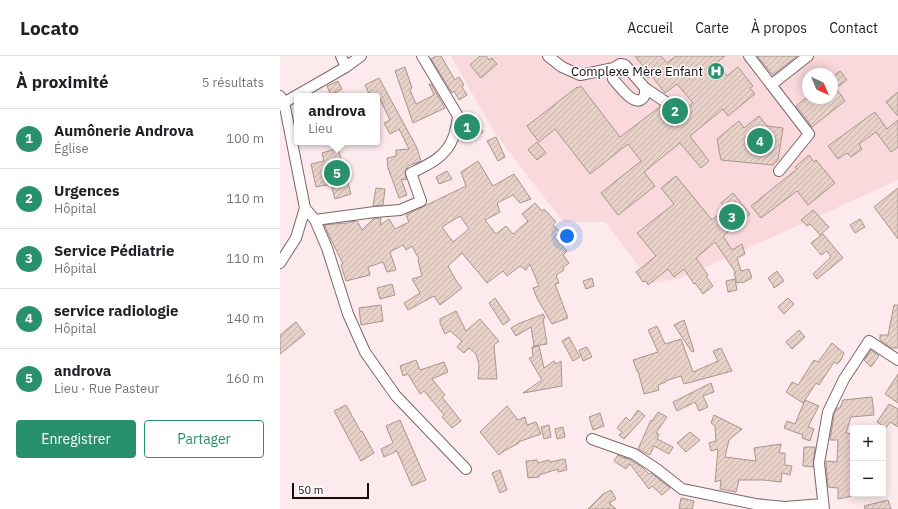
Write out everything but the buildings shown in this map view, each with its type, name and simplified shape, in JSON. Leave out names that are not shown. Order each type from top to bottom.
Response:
[{"type":"street","points":[[341,56],[346,66]]},
{"type":"street","points":[[296,93],[346,66],[361,56]]},
{"type":"street","points":[[315,220],[400,210],[422,201],[411,173],[435,161],[446,150],[454,137],[458,116],[422,56]]},
{"type":"street","points":[[548,56],[562,67],[580,75],[614,68],[620,64],[625,66],[645,88],[673,107]]},
{"type":"street","points":[[749,56],[809,134],[779,171]]},
{"type":"street","points":[[771,85],[808,56]]},
{"type":"street","points":[[614,68],[613,79],[629,98],[640,100],[646,93],[645,88]]},
{"type":"street","points":[[294,94],[281,101],[305,208],[315,220],[327,248],[348,314],[365,352],[396,396],[466,469]]},
{"type":"street","points":[[280,263],[296,238],[305,208]]},
{"type":"street","points":[[592,439],[634,454],[658,470],[682,489],[755,504],[823,507],[820,463],[828,412],[844,379],[869,341],[898,360]]},
{"type":"shaded area","points":[[451,56],[898,56],[898,180],[682,278],[652,283],[605,222],[563,222],[495,133]]},
{"type":"place","name":"Complexe Mère Enfant","points":[[716,71]]},
{"type":"place","name":"Urgences","points":[[675,111]]},
{"type":"place","name":"Aumônerie Androva","points":[[467,127]]},
{"type":"place","name":"service radiologie","points":[[760,141]]},
{"type":"place","name":"androva","points":[[337,173]]},
{"type":"place","name":"Service Pédiatrie","points":[[732,217]]}]
